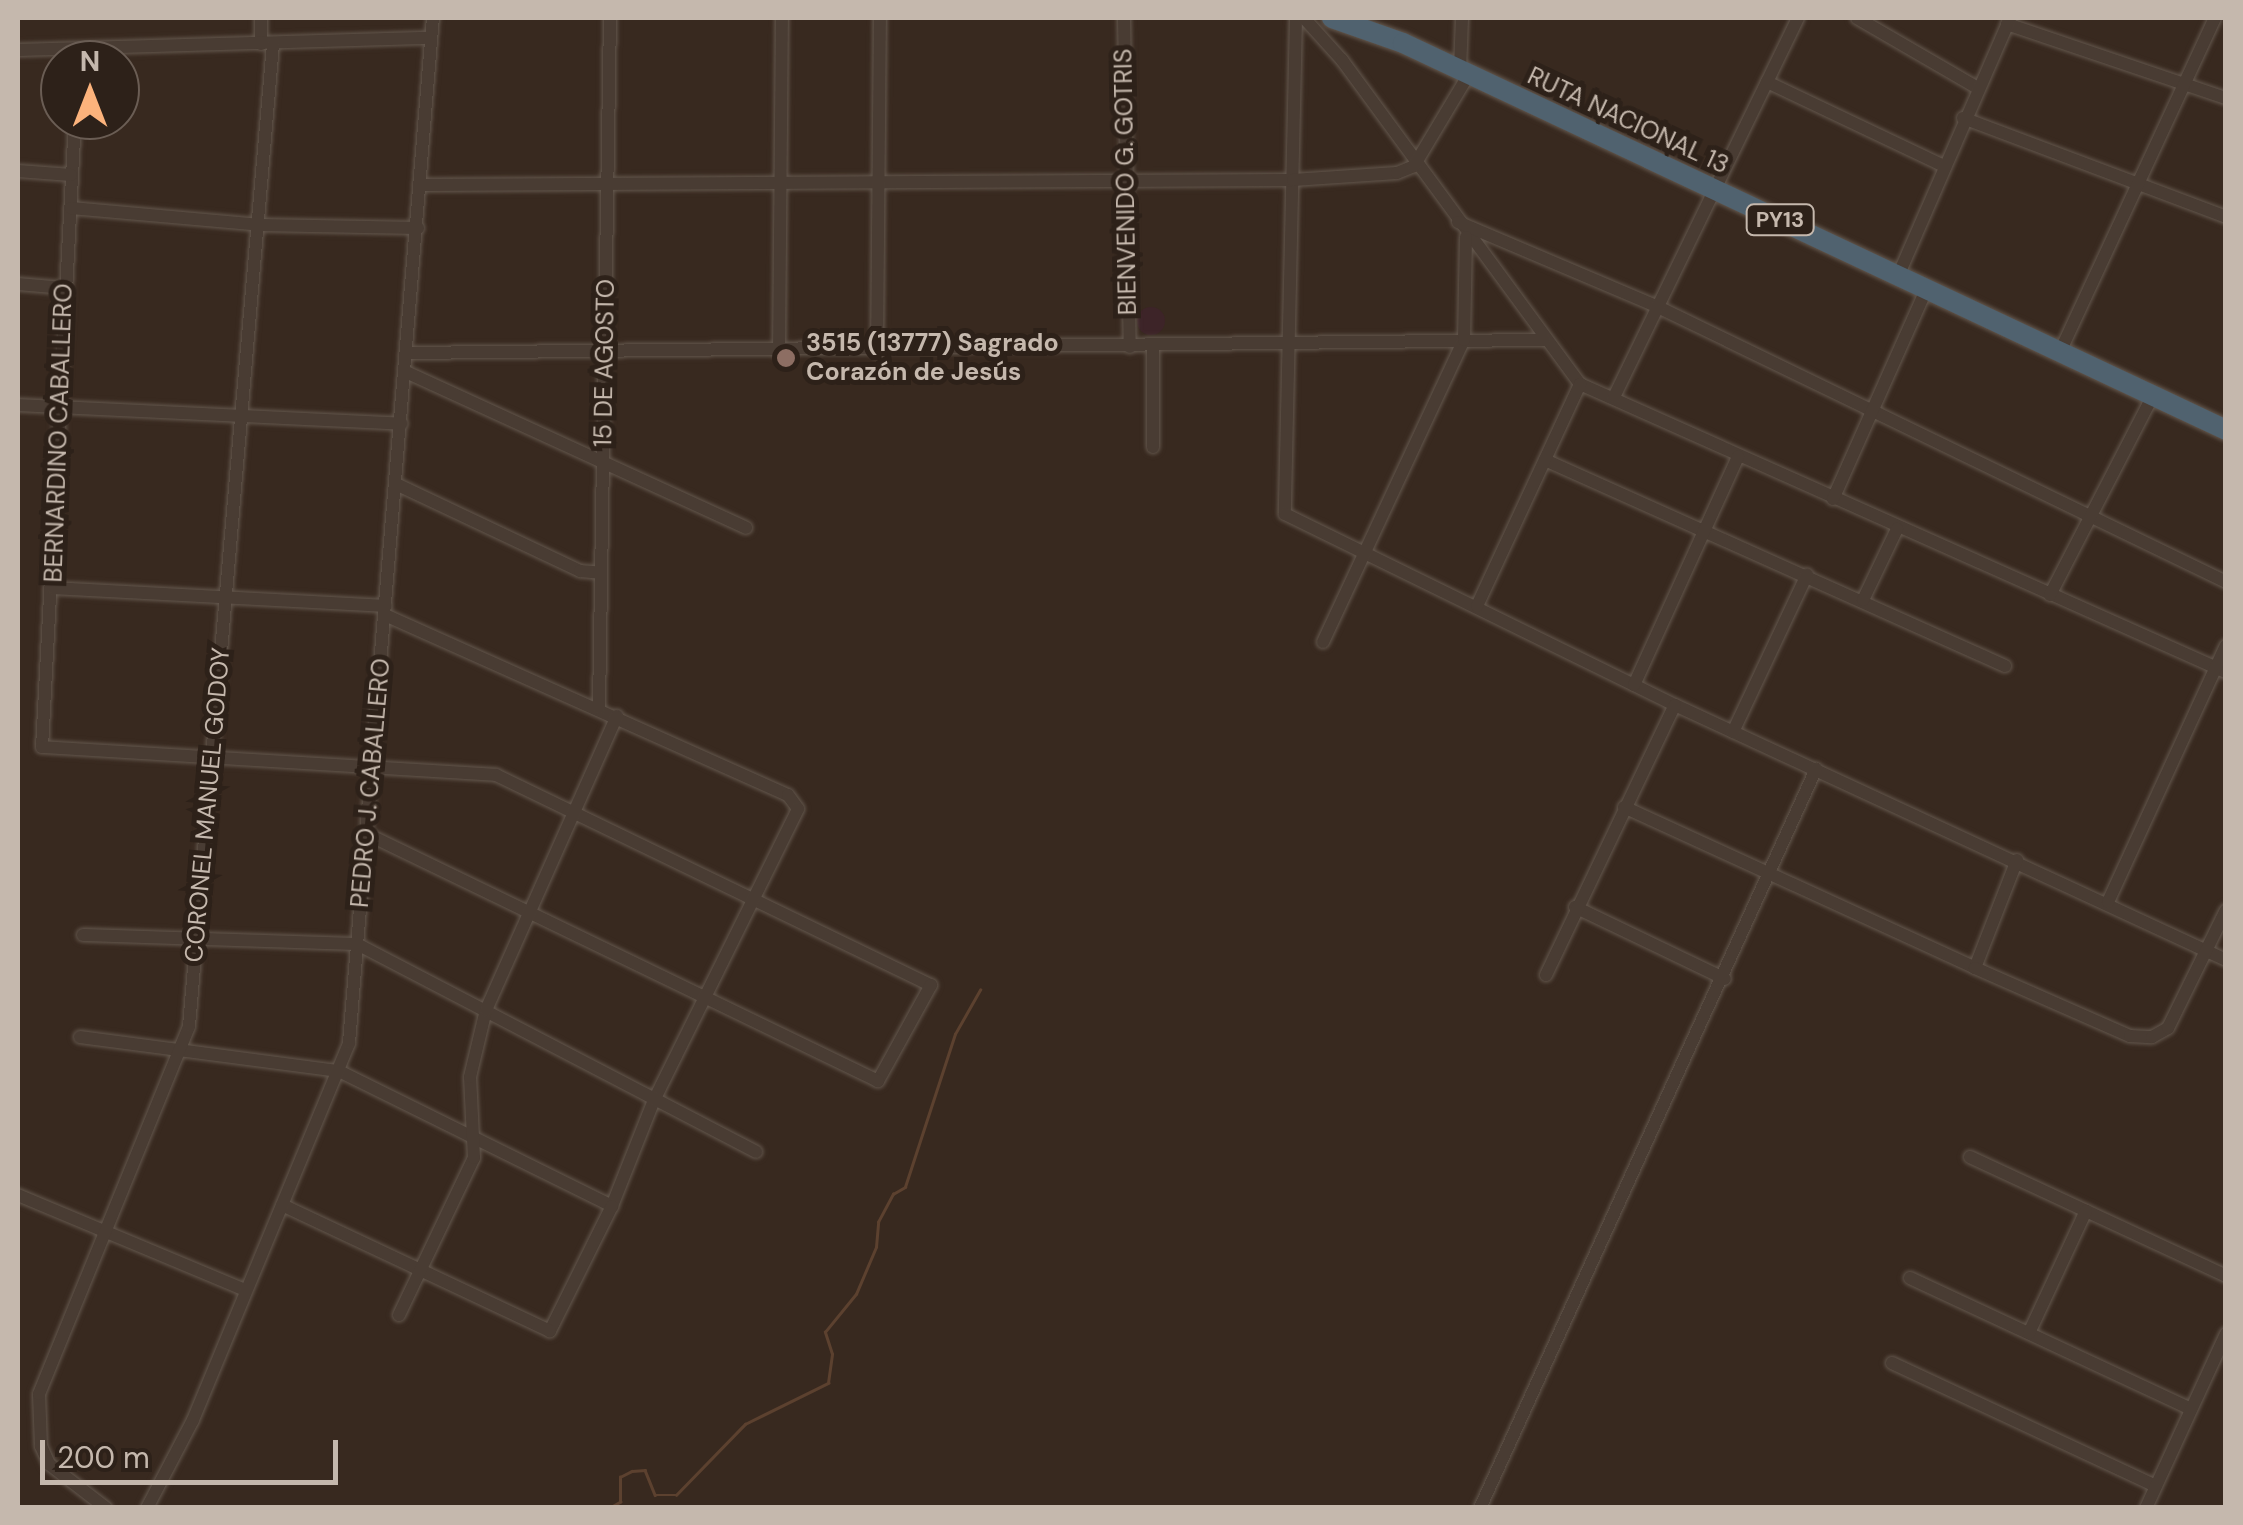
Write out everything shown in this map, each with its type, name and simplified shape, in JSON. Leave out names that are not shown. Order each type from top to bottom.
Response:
[{"type":"highway","name":"RUTA NACIONAL 13","points":[[1332,18],[1464,72],[2225,430]]},
{"type":"street","name":"CORONEL MANUEL GODOY","points":[[106,1508],[50,1464],[38,1416],[46,1372],[182,1047],[198,938],[240,417],[260,224],[267,44],[261,18]]},
{"type":"street","name":"PEDRO J. CABALLERO","points":[[147,1508],[193,1420],[349,1042],[433,18]]},
{"type":"street","name":"15 DE AGOSTO","points":[[598,708],[610,18]]},
{"type":"street","points":[[779,352],[782,18]]},
{"type":"street","points":[[876,352],[880,18]]},
{"type":"street","name":"BIENVENIDO G. GOTRIS","points":[[1124,18],[1123,179],[1130,348]]},
{"type":"street","points":[[1296,18],[1286,514],[1674,706],[2017,860],[2226,960]]},
{"type":"street","points":[[1304,18],[1342,60],[1466,238],[1580,384],[2221,670]]},
{"type":"street","points":[[1414,166],[1464,72],[1462,18]]},
{"type":"street","points":[[1614,397],[1798,18]]},
{"type":"street","points":[[1857,18],[1976,87]]},
{"type":"street","points":[[2060,354],[2134,184],[2216,18]]},
{"type":"street","points":[[1898,276],[1976,87],[2008,21],[2226,98]]},
{"type":"street","points":[[140,51],[430,38]]},
{"type":"street","points":[[1767,82],[1944,166]]},
{"type":"street","points":[[1963,118],[2226,217]]},
{"type":"street","name":"BERNARDINO CABALLERO","points":[[74,140],[42,747],[212,755]]},
{"type":"street","points":[[422,185],[610,188],[1293,180],[1414,166]]},
{"type":"street","points":[[18,171],[71,175]]},
{"type":"street","points":[[71,208],[260,224],[418,228]]},
{"type":"street","points":[[1454,220],[1658,307],[2226,582]]},
{"type":"street","points":[[1323,642],[1368,556],[1464,340],[1466,238]]},
{"type":"street","points":[[18,284],[64,288]]},
{"type":"street","points":[[1833,499],[1926,290]]},
{"type":"street","points":[[408,353],[876,352],[1545,340]]},
{"type":"street","points":[[1153,347],[1153,447]]},
{"type":"street","points":[[406,372],[746,528]]},
{"type":"street","points":[[1477,606],[1580,384]]},
{"type":"street","points":[[2050,595],[2088,512],[2152,396]]},
{"type":"street","points":[[18,406],[402,424]]},
{"type":"street","points":[[1634,685],[1738,457]]},
{"type":"street","points":[[1544,460],[1706,528],[2005,666]]},
{"type":"street","points":[[396,484],[580,571],[601,573]]},
{"type":"street","points":[[1863,600],[1898,529]]},
{"type":"street","points":[[1733,732],[1807,574]]},
{"type":"street","points":[[53,588],[386,610],[788,795],[798,808],[654,1100],[612,1206],[550,1331],[422,1266],[282,1204]]},
{"type":"street","points":[[2108,902],[2221,670],[2226,646]]},
{"type":"street","points":[[1546,975],[1575,907],[1674,706]]},
{"type":"street","points":[[399,1315],[474,1158],[470,1077],[486,1010],[525,908],[616,716]]},
{"type":"street","points":[[212,755],[373,763],[496,775],[568,814],[931,984],[878,1081],[367,834]]},
{"type":"street","points":[[1480,1508],[1725,979],[1816,769]]},
{"type":"street","points":[[1624,808],[2130,1036],[2152,1038],[2168,1028],[2226,910]]},
{"type":"street","points":[[1975,968],[2017,860]]},
{"type":"street","points":[[1575,907],[1725,979]]},
{"type":"street","points":[[83,935],[357,944],[756,1152]]},
{"type":"street","points":[[80,1037],[182,1047],[339,1071],[612,1206]]},
{"type":"street","points":[[1970,1157],[2226,1276]]},
{"type":"street","points":[[18,1195],[246,1290]]},
{"type":"street","points":[[2029,1334],[2086,1211]]},
{"type":"street","points":[[1910,1278],[2192,1409]]},
{"type":"street","points":[[2146,1508],[2225,1335]]},
{"type":"street","points":[[1892,1363],[2156,1486]]},
{"type":"shaded area","points":[[1151,307],[1161,311],[1165,321],[1161,331],[1151,335],[1141,331],[1137,321],[1141,311]]},
{"type":"waterway","points":[[609,1508],[620,1502],[620,1477],[632,1471],[645,1470],[655,1495],[676,1495],[745,1424],[828,1383],[832,1354],[825,1332],[856,1294],[876,1247],[878,1222],[893,1194],[905,1187],[955,1034],[980,990]]},
{"type":"waterway","points":[[542,1508],[588,1508]]},
{"type":"place","name":"3515 (13777) Sagrado Corazón de Jesús","points":[[786,358]]}]
